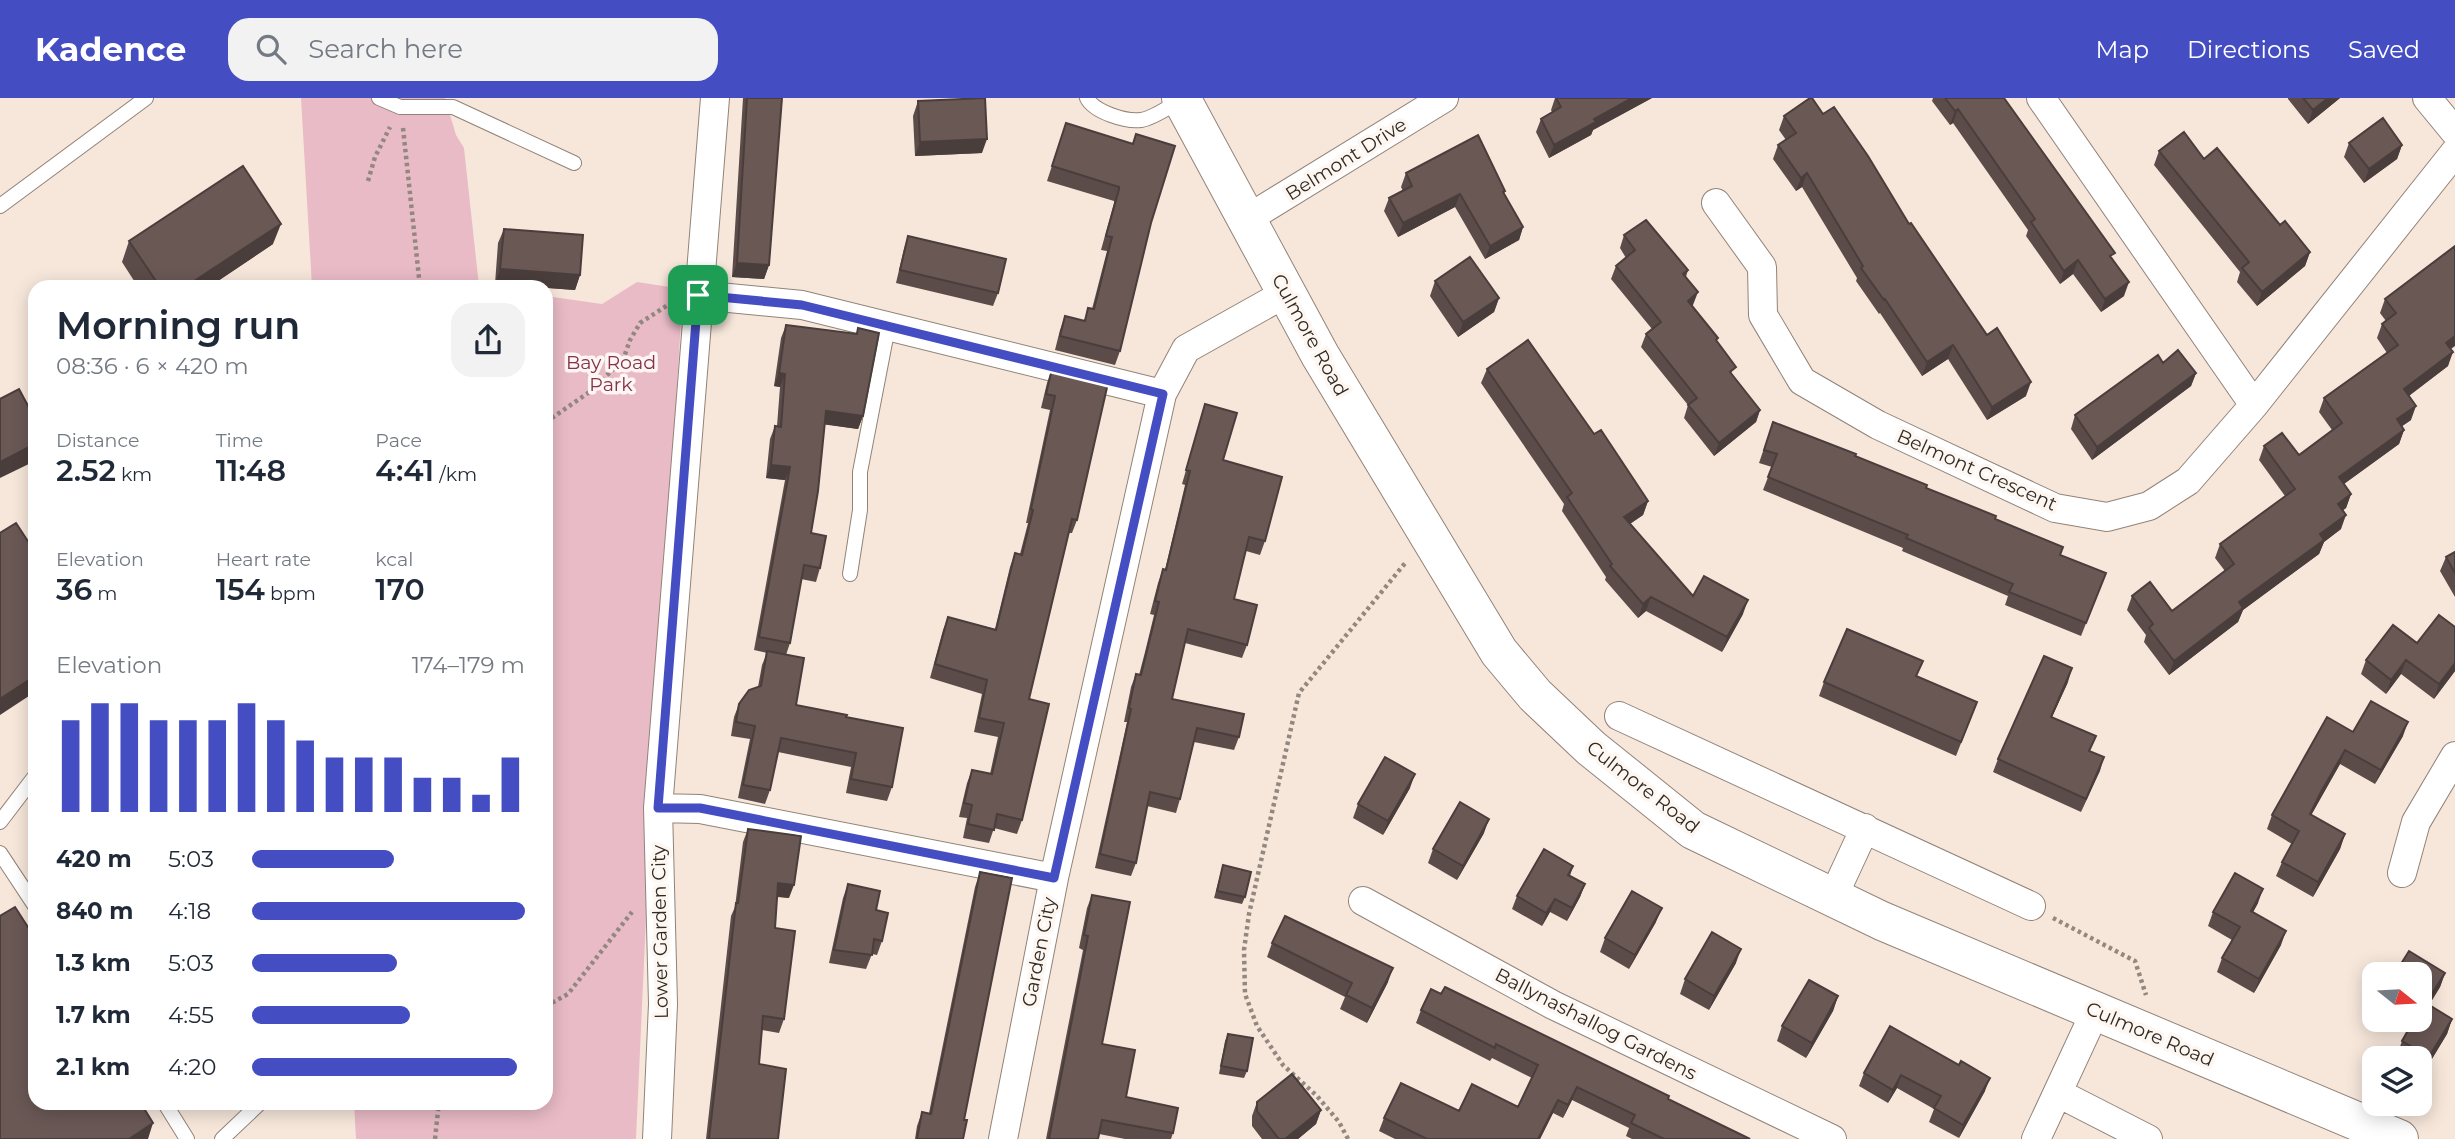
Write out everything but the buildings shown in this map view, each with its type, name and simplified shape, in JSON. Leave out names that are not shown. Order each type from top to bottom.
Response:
[{"type":"highway","name":"Culmore Road","points":[[1182,99],[1320,355],[1499,652],[1535,695],[1591,748],[1693,830],[1882,921],[2399,1139]]},
{"type":"street","name":"Lower Garden City","points":[[657,1139],[663,1004],[658,808],[715,98]]},
{"type":"street","name":"Belmont Drive","points":[[1247,219],[1444,98]]},
{"type":"street","points":[[2041,98],[2254,405]]},
{"type":"street","points":[[2427,98],[2455,132]]},
{"type":"street","name":"Belmont Crescent","points":[[1716,203],[1762,267],[1763,315],[1801,382],[1878,425],[2055,508],[2107,517],[2149,506],[2188,481],[2254,405],[2455,152]]},
{"type":"street","name":"Garden City","points":[[1003,1139],[1054,878],[1163,394],[1185,349],[1286,293]]},
{"type":"street","points":[[698,295],[802,305],[1163,394]]},
{"type":"street","points":[[1619,716],[2031,906]]},
{"type":"street","points":[[2402,873],[2416,822],[2455,756]]},
{"type":"street","points":[[658,808],[700,808],[1054,878]]},
{"type":"street","points":[[1833,897],[1865,828]]},
{"type":"street","name":"Ballynashallog Gardens","points":[[1363,901],[1553,1005],[1832,1139]]},
{"type":"street","points":[[2036,1139],[2096,1010]]},
{"type":"street","points":[[2058,1093],[2147,1139]]},
{"type":"lane","points":[[0,206],[146,98]]},
{"type":"lane","points":[[379,98],[400,107],[453,107],[574,163]]},
{"type":"lane","points":[[1087,98],[1090,104],[1113,117],[1142,120],[1182,99]]},
{"type":"lane","points":[[850,574],[860,510],[860,472],[888,327]]},
{"type":"lane","points":[[0,822],[28,785]]},
{"type":"lane","points":[[0,853],[28,895]]},
{"type":"lane","points":[[168,1110],[187,1139]]},
{"type":"lane","points":[[222,1139],[253,1110]]},
{"type":"path","points":[[368,180],[375,157],[400,107]]},
{"type":"path","points":[[400,107],[419,280]]},
{"type":"path","points":[[553,417],[588,393],[623,360],[640,323],[680,298],[698,295]]},
{"type":"path","points":[[1348,1139],[1339,1122],[1317,1096],[1283,1065],[1257,1026],[1245,994],[1245,938],[1299,693],[1428,535]]},
{"type":"path","points":[[553,1002],[568,995],[648,892],[658,883]]},
{"type":"path","points":[[2031,906],[2135,961],[2161,1038]]},
{"type":"path","points":[[435,1139],[438,1110]]},
{"type":"green space","points":[[301,98],[445,98],[456,135],[464,148],[478,280],[312,280]]},
{"type":"green space","name":"Bay Road Park","points":[[637,282],[683,289],[651,808],[636,1139],[356,1139],[354,1110],[553,1110],[553,297],[602,304]]},
{"type":"route","points":[[698,295],[802,305],[1163,394],[1054,878],[700,808],[658,808],[698,295]]}]
